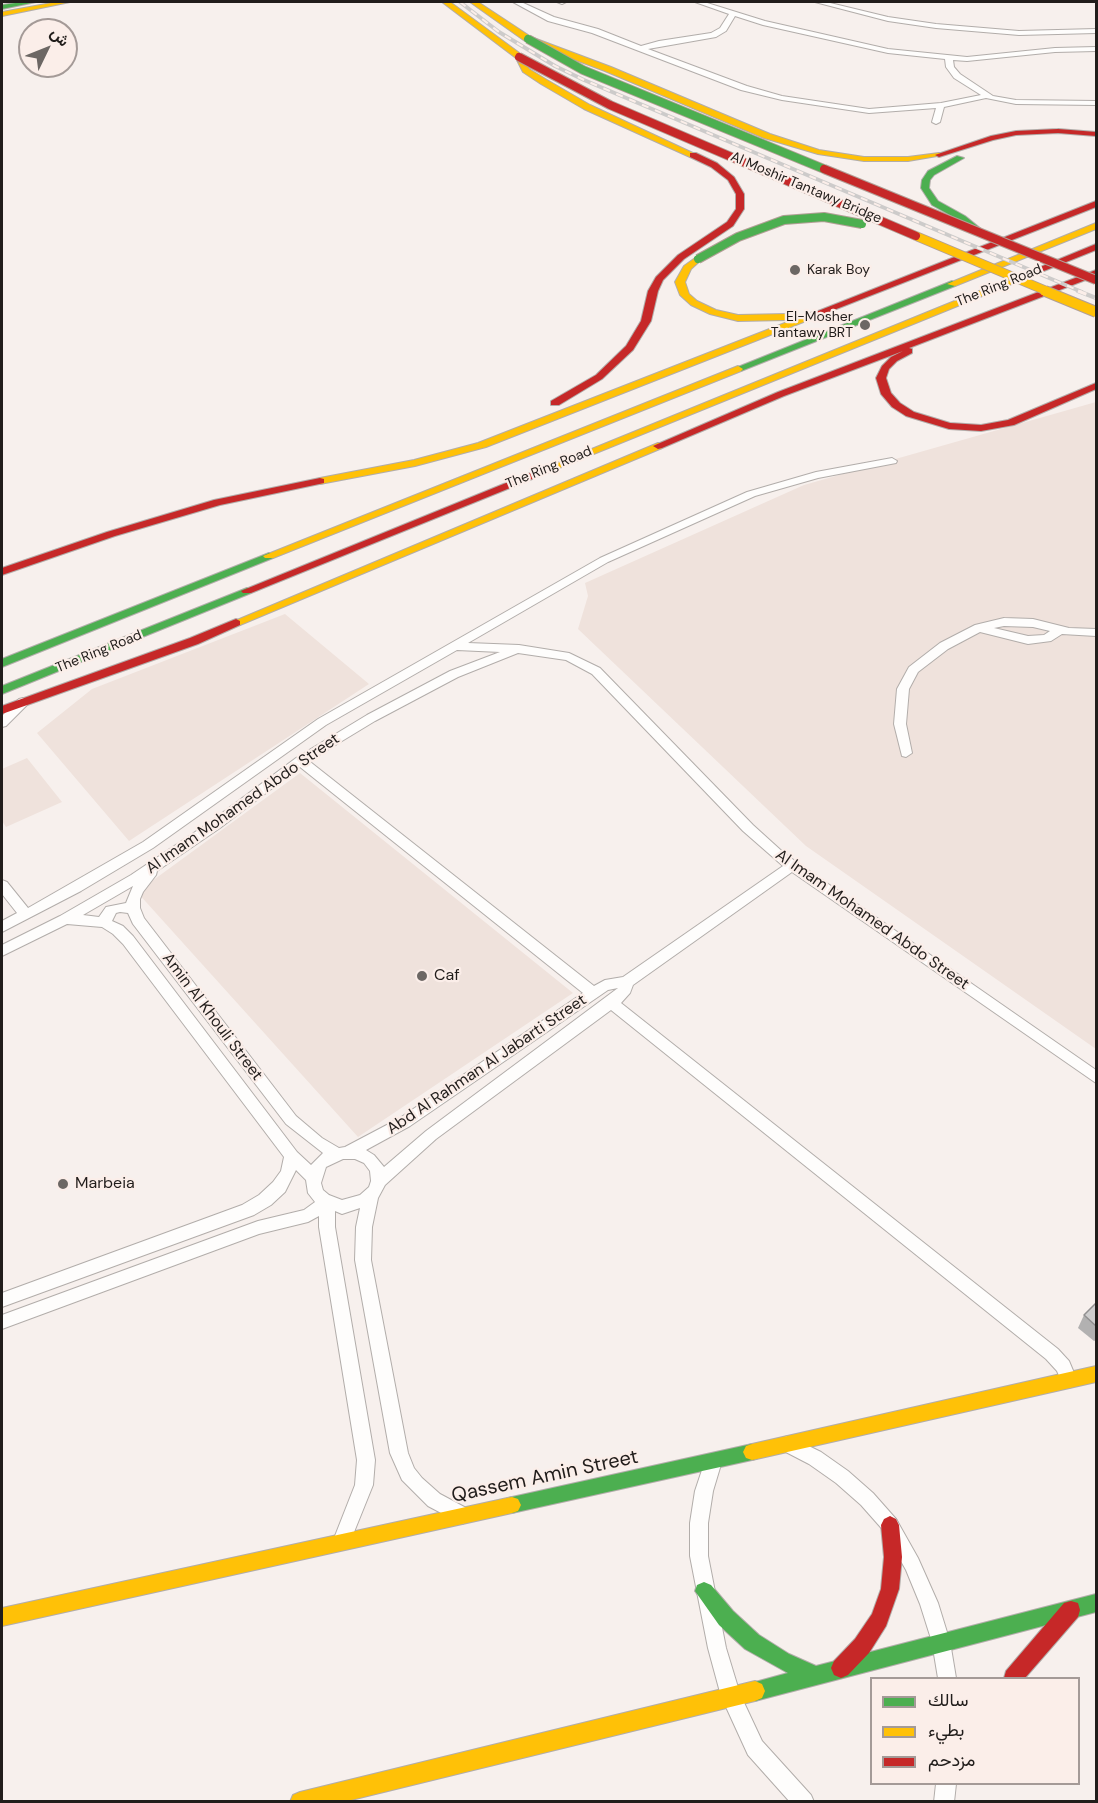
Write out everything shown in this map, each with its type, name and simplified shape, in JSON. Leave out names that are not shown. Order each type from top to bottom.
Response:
[{"type":"main road","points":[[2,7],[32,2]]},
{"type":"main road","points":[[2,14],[66,2]]},
{"type":"main road","points":[[337,476],[489,431],[541,410],[586,385],[616,363],[637,338],[649,312],[656,285],[668,267],[681,256],[725,229],[740,209],[741,199],[738,189],[721,170],[564,95],[526,70],[519,57],[446,2]]},
{"type":"main road","points":[[474,2],[487,7],[528,39],[600,66],[777,140],[841,156],[875,160],[908,159],[938,155],[991,138],[1016,133],[1058,131],[1096,134]]},
{"type":"main road","name":"Al Moshir Tantawy Bridge","points":[[528,39],[619,86],[1096,280]]},
{"type":"main road","name":"Al Moshir Tantawy Bridge","points":[[519,57],[610,105],[1096,312]]},
{"type":"main road","points":[[978,231],[931,199],[925,188],[928,177],[934,170],[991,147],[1020,140],[1055,139],[1096,148]]},
{"type":"main road","points":[[2,572],[183,512],[337,476],[441,457],[524,429],[1096,204]]},
{"type":"main road","points":[[865,295],[785,318],[756,320],[729,317],[700,306],[683,291],[681,278],[687,268],[698,259],[764,226],[792,219],[815,217],[855,222],[934,252],[973,260]]},
{"type":"main road","name":"The Ring Road","points":[[2,663],[381,514],[1096,226]]},
{"type":"main road","name":"The Ring Road","points":[[2,690],[1096,247]]},
{"type":"main road","name":"The Ring Road","points":[[2,711],[81,684],[204,637],[665,442],[945,330],[1096,273]]},
{"type":"main road","points":[[1019,279],[1040,297],[1096,324]]},
{"type":"main road","points":[[945,330],[889,363],[881,378],[883,389],[896,405],[919,418],[949,426],[981,428],[1019,420],[1096,386]]},
{"type":"main road","points":[[381,514],[406,492],[501,444],[524,429]]},
{"type":"main road","name":"Qassem Amin Street","points":[[2,1617],[1096,1374]]},
{"type":"main road","points":[[839,1670],[862,1646],[879,1619],[891,1578],[893,1557],[890,1525]]},
{"type":"main road","points":[[704,1591],[726,1618],[752,1642],[782,1661],[815,1675]]},
{"type":"main road","points":[[300,1802],[839,1670],[1096,1603]]},
{"type":"main road","points":[[1014,1677],[1071,1610]]},
{"type":"street","points":[[517,2],[551,19],[588,29],[744,88],[782,98],[863,111],[941,105],[987,96]]},
{"type":"street","points":[[699,2],[734,14],[878,50],[949,58],[994,58],[1047,50],[1096,49]]},
{"type":"street","points":[[710,6],[718,2]]},
{"type":"street","points":[[819,2],[888,19],[936,26],[1019,33],[1096,31]]},
{"type":"street","points":[[640,49],[653,44],[713,35],[723,29],[734,14]]},
{"type":"street","points":[[949,58],[954,73],[987,96],[1011,102],[1096,103]]},
{"type":"street","points":[[936,122],[941,105]]},
{"type":"street","name":"Al Imam Mohamed Abdo Street","points":[[2,927],[148,845],[303,734],[604,560],[731,502],[794,481],[892,461]]},
{"type":"street","points":[[906,753],[900,724],[903,689],[909,676],[919,665],[939,650],[979,628],[1014,621],[1060,630],[1096,633]]},
{"type":"street","points":[[979,628],[1028,640],[1047,638],[1060,630]]},
{"type":"street","name":"Al Imam Mohamed Abdo Street","points":[[453,646],[519,649],[569,657],[596,671],[758,838],[792,866],[1096,1077]]},
{"type":"street","name":"Al Imam Mohamed Abdo Street","points":[[2,951],[64,919],[159,863],[300,762],[399,703],[472,666],[519,649]]},
{"type":"street","points":[[381,688],[399,703]]},
{"type":"street","points":[[2,723],[23,702]]},
{"type":"street","points":[[300,762],[593,993]]},
{"type":"street","points":[[64,919],[105,923],[111,910],[120,907],[133,908],[137,890],[159,863]]},
{"type":"street","name":"Abd Al Rahman Al Jabarti Street","points":[[343,1153],[411,1118],[593,993],[610,983],[626,982],[792,866]]},
{"type":"street","points":[[2,885],[26,915]]},
{"type":"street","name":"Amin Al Khouli Street","points":[[133,908],[138,920],[291,1120],[317,1142],[343,1153]]},
{"type":"street","name":"Amin Al Khouli Street","points":[[105,923],[118,930],[128,940],[292,1156],[313,1177]]},
{"type":"street","name":"Abd Al Rahman Al Jabarti Street","points":[[375,1188],[431,1135],[611,1003],[623,993],[626,982]]},
{"type":"street","points":[[611,1003],[1052,1354],[1063,1366],[1069,1380]]},
{"type":"street","points":[[375,1188],[350,1206],[326,1202],[316,1193],[313,1177],[321,1163],[343,1153],[369,1159],[377,1169],[375,1188],[364,1227],[363,1260],[398,1447],[403,1464],[416,1484],[435,1500],[462,1515]]},
{"type":"street","points":[[2,1300],[248,1210],[265,1200],[279,1187],[288,1172],[292,1156]]},
{"type":"street","points":[[2,1322],[258,1228],[308,1215],[326,1202]]},
{"type":"street","points":[[326,1202],[327,1227],[366,1460],[360,1498],[342,1541]]},
{"type":"street","points":[[786,1443],[815,1458],[842,1477],[867,1499],[890,1525],[912,1564],[929,1603],[941,1642],[947,1677]]},
{"type":"street","points":[[712,1461],[699,1523],[699,1556],[704,1591],[731,1696],[755,1748],[804,1802]]},
{"type":"street","points":[[944,1802],[946,1785]]},
{"type":"shaded area","points":[[1096,402],[1096,1049],[806,846],[578,629],[588,596],[585,583],[804,485]]},
{"type":"shaded area","points":[[285,614],[369,684],[129,841],[37,733],[92,689]]},
{"type":"shaded area","points":[[27,758],[62,802],[6,827],[2,821],[2,769]]},
{"type":"shaded area","points":[[300,773],[573,993],[358,1137],[137,892]]},
{"type":"building","points":[[1096,1303],[1096,1326],[1084,1315]]},
{"type":"railway","points":[[460,2],[499,32],[555,66],[584,80],[1082,292]]},
{"type":"railway","points":[[1078,291],[1096,298]]},
{"type":"traffic: fast","points":[[2,7],[32,2]]},
{"type":"traffic: fast","points":[[528,39],[583,70],[824,169]]},
{"type":"traffic: fast","points":[[960,158],[931,173],[926,180],[925,188],[935,203],[962,218],[978,231]]},
{"type":"traffic: fast","points":[[698,259],[738,237],[784,220],[824,217],[862,224]]},
{"type":"traffic: fast","points":[[738,369],[952,284]]},
{"type":"traffic: fast","points":[[2,663],[269,556]]},
{"type":"traffic: fast","points":[[2,690],[247,591]]},
{"type":"traffic: fast","points":[[512,1505],[752,1452]]},
{"type":"traffic: fast","points":[[704,1591],[726,1618],[752,1642],[782,1661],[815,1675]]},
{"type":"traffic: fast","points":[[755,1691],[1096,1603]]},
{"type":"traffic: slow","points":[[2,14],[66,2]]},
{"type":"traffic: slow","points":[[446,2],[519,57],[526,70],[544,82],[587,107],[693,155]]},
{"type":"traffic: slow","points":[[474,2],[528,39],[608,69],[767,136],[818,152],[864,159],[908,159],[939,155]]},
{"type":"traffic: slow","points":[[952,284],[1096,226]]},
{"type":"traffic: slow","points":[[916,236],[1096,312]]},
{"type":"traffic: slow","points":[[698,259],[687,268],[680,282],[685,295],[694,303],[713,312],[738,318],[787,317]]},
{"type":"traffic: slow","points":[[533,475],[1016,279]]},
{"type":"traffic: slow","points":[[320,481],[415,463],[482,445],[813,315]]},
{"type":"traffic: slow","points":[[269,556],[738,369]]},
{"type":"traffic: slow","points":[[236,623],[658,446]]},
{"type":"traffic: slow","points":[[752,1452],[1096,1374]]},
{"type":"traffic: slow","points":[[2,1617],[512,1505]]},
{"type":"traffic: slow","points":[[300,1802],[755,1691]]},
{"type":"traffic: jam","points":[[519,57],[610,105],[916,236]]},
{"type":"traffic: jam","points":[[939,155],[991,138],[1016,133],[1058,131],[1096,134]]},
{"type":"traffic: jam","points":[[555,403],[599,377],[630,348],[646,321],[653,291],[659,279],[681,257],[730,224],[740,209],[740,194],[731,179],[714,165],[693,155]]},
{"type":"traffic: jam","points":[[824,169],[1096,280]]},
{"type":"traffic: jam","points":[[813,315],[1096,204]]},
{"type":"traffic: jam","points":[[1016,279],[1096,247]]},
{"type":"traffic: jam","points":[[658,446],[781,394],[1096,273]]},
{"type":"traffic: jam","points":[[909,351],[894,359],[885,368],[881,378],[886,394],[896,405],[910,414],[949,426],[981,428],[1010,423],[1096,386]]},
{"type":"traffic: jam","points":[[247,591],[533,475]]},
{"type":"traffic: jam","points":[[2,572],[111,534],[218,502],[320,481]]},
{"type":"traffic: jam","points":[[2,710],[194,641],[236,623]]},
{"type":"traffic: jam","points":[[841,1668],[862,1646],[879,1619],[890,1589],[893,1557],[890,1525]]},
{"type":"traffic: jam","points":[[1014,1677],[1071,1610]]},
{"type":"place","name":"Karak Boy","points":[[795,270]]},
{"type":"place","name":"El-Mosher Tantawy BRT","points":[[865,325]]},
{"type":"place","name":"Caf","points":[[422,976]]},
{"type":"place","name":"Marbeia","points":[[63,1184]]}]
